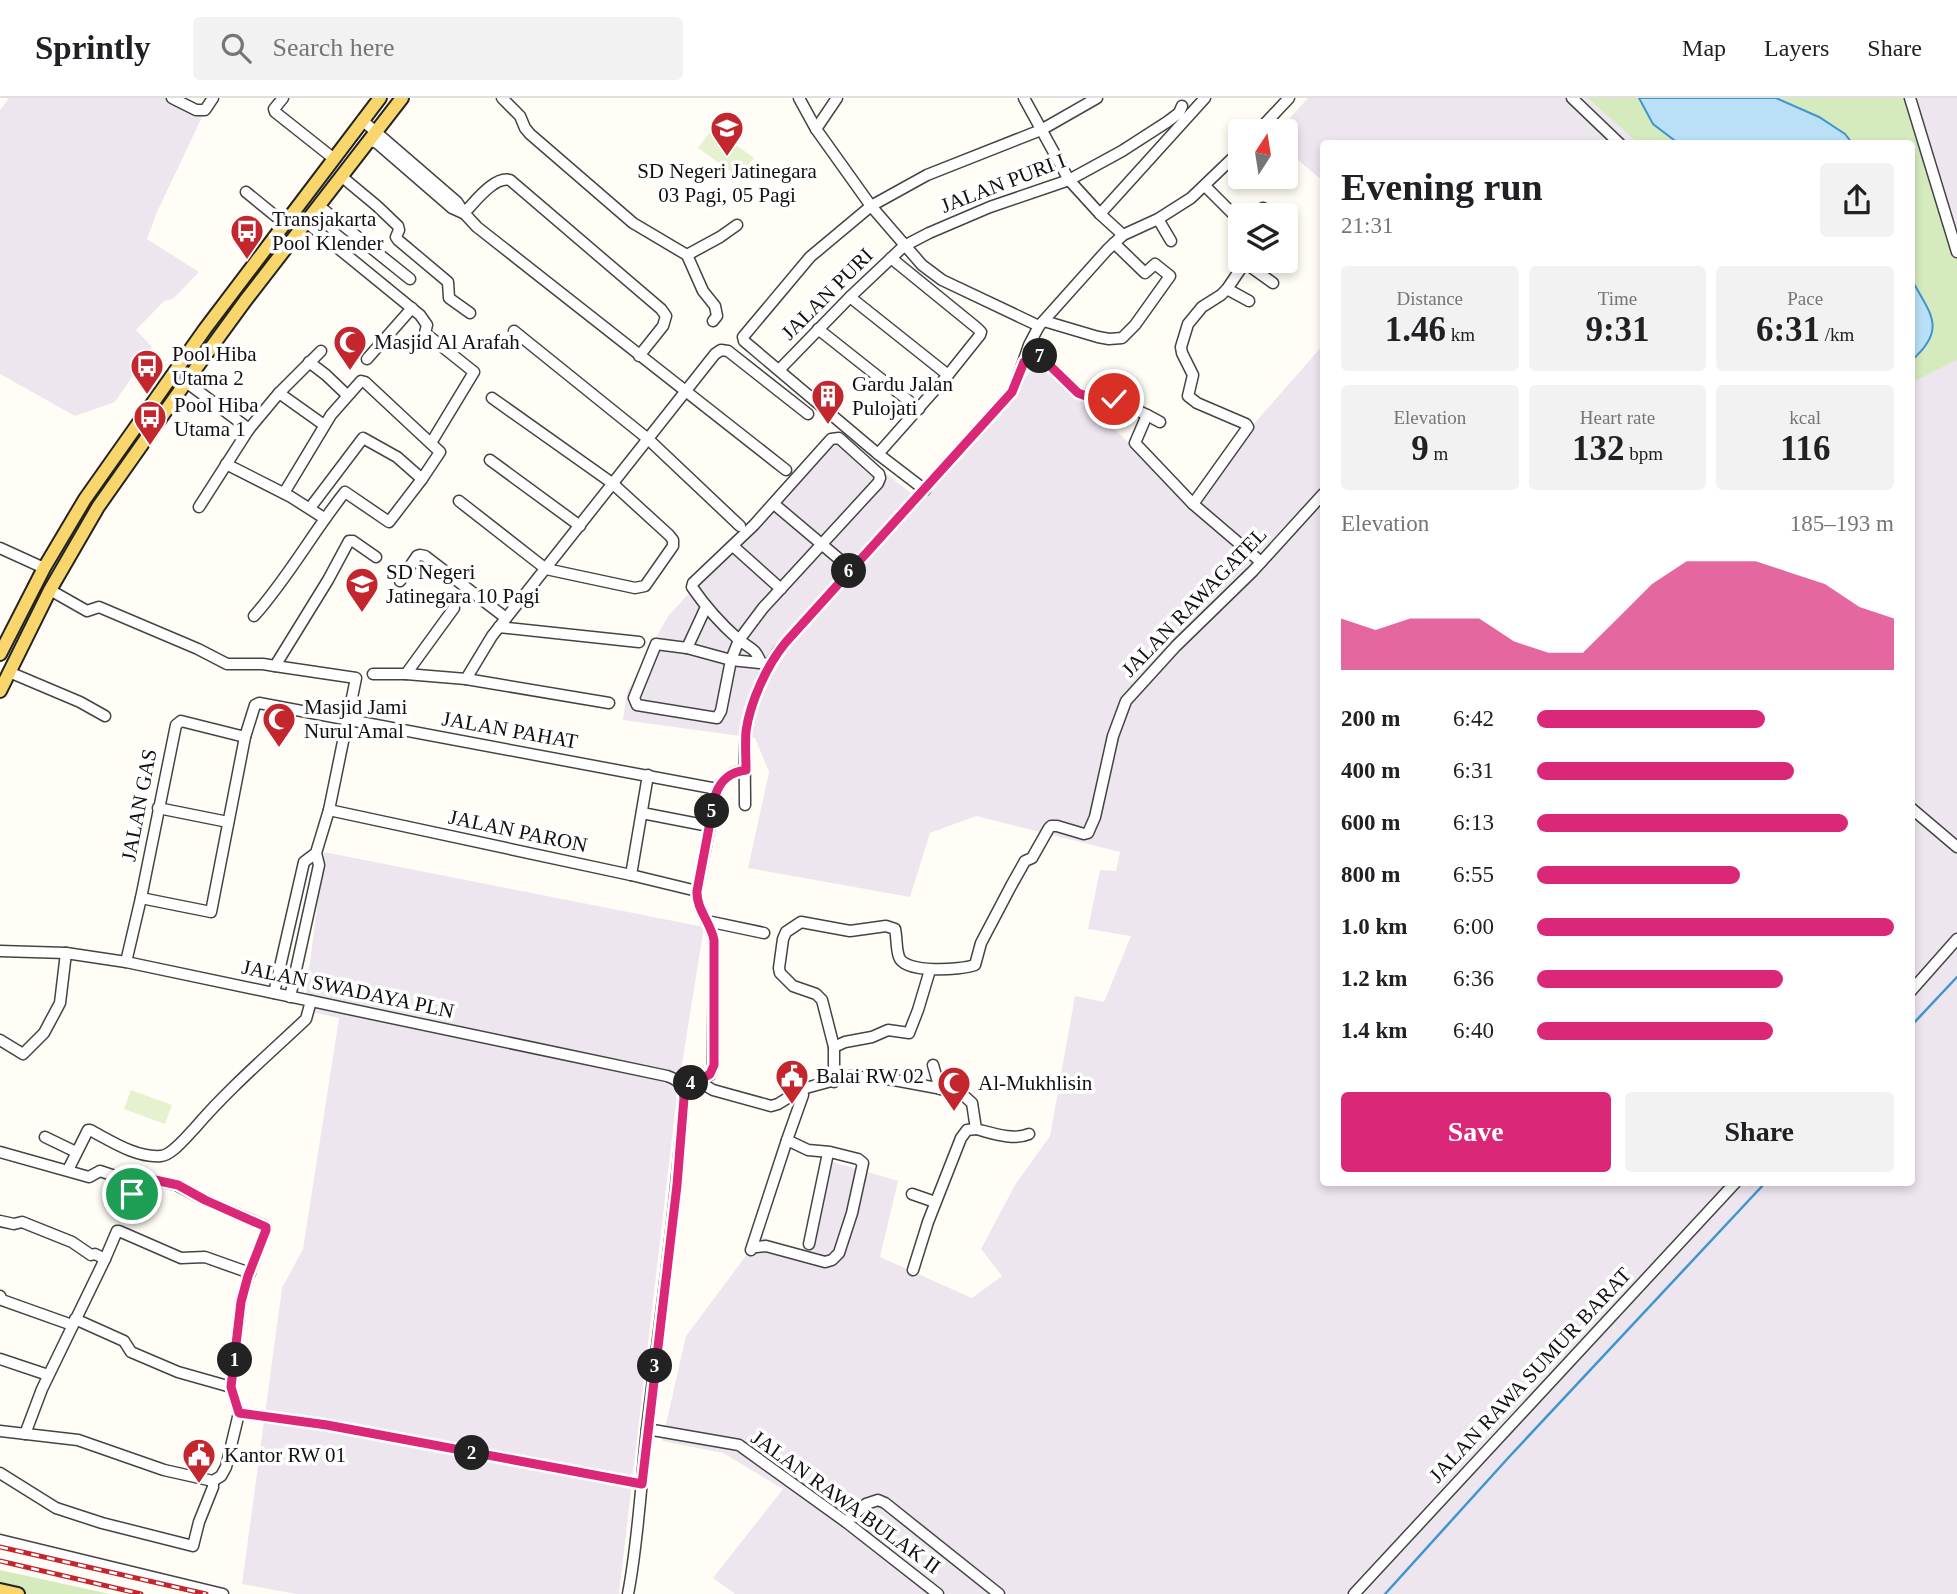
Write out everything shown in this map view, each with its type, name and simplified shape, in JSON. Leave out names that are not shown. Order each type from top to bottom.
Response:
[{"type":"main road","points":[[0,654],[44,568],[99,479],[205,329],[380,98]]},
{"type":"main road","points":[[0,691],[51,590],[98,507],[186,382],[402,98]]},
{"type":"main road","points":[[0,1590],[18,1594]]},
{"type":"street","points":[[172,98],[196,110],[205,110],[213,98]]},
{"type":"street","points":[[283,98],[274,109],[275,112],[333,158]]},
{"type":"street","points":[[502,98],[520,116],[530,134],[608,202],[633,223],[687,255],[703,291],[715,306],[717,316],[713,321]]},
{"type":"street","points":[[799,98],[816,129],[871,206],[922,265],[942,280],[1042,323],[1098,337],[1122,338],[1135,325],[1170,276],[1155,264],[1145,273],[1114,243]]},
{"type":"street","points":[[816,129],[838,98]]},
{"type":"street","points":[[1024,98],[1069,180],[1100,214],[1124,235]]},
{"type":"street","points":[[925,490],[744,341],[744,334],[810,257],[871,206],[927,175],[1041,130],[1097,98]]},
{"type":"street","points":[[1100,214],[1205,98]]},
{"type":"street","points":[[1269,119],[1289,98]]},
{"type":"street","points":[[1572,98],[1616,140]]},
{"type":"street","points":[[1910,98],[1957,252]]},
{"type":"street","points":[[1184,102],[1191,113]]},
{"type":"street","name":"JALAN PURI I","points":[[904,246],[979,211],[1069,180],[1155,130],[1179,113],[1184,102]]},
{"type":"street","points":[[362,120],[372,136],[457,202],[477,227],[786,470]]},
{"type":"street","points":[[1155,130],[1167,140]]},
{"type":"street","points":[[745,805],[746,730],[765,664],[1012,392],[1029,345],[1042,323],[1114,243],[1191,198],[1228,163]]},
{"type":"street","points":[[341,177],[398,226],[398,240],[448,282],[449,298],[470,313]]},
{"type":"street","points":[[464,213],[496,181],[504,178],[510,180],[661,309],[666,316],[663,326],[639,356]]},
{"type":"street","points":[[1206,186],[1228,209]]},
{"type":"street","points":[[246,192],[284,223]]},
{"type":"street","points":[[319,206],[410,279]]},
{"type":"street","points":[[1158,219],[1171,241]]},
{"type":"street","points":[[306,222],[420,315],[427,325],[425,333],[474,372],[431,443]]},
{"type":"street","points":[[687,255],[737,225]]},
{"type":"street","name":"JALAN PURI","points":[[779,370],[904,246]]},
{"type":"street","points":[[878,454],[980,338],[981,332],[891,258]]},
{"type":"street","points":[[1193,504],[1248,427],[1188,396],[1193,375],[1182,353],[1182,343],[1193,317],[1202,307],[1221,295],[1238,273]]},
{"type":"street","points":[[1260,273],[1273,283]]},
{"type":"street","points":[[1227,289],[1249,301]]},
{"type":"street","points":[[850,297],[948,375]]},
{"type":"street","points":[[367,359],[412,309]]},
{"type":"street","points":[[818,329],[919,409]]},
{"type":"street","points":[[514,331],[648,439],[740,526]]},
{"type":"street","points":[[466,679],[480,653],[499,627],[715,354],[721,350],[729,351],[808,414]]},
{"type":"street","points":[[199,507],[249,429],[279,393],[321,351]]},
{"type":"street","points":[[1024,362],[1040,356],[1078,393],[1094,399],[1114,399],[1160,422]]},
{"type":"street","points":[[309,362],[347,395]]},
{"type":"street","points":[[254,616],[346,492],[389,522],[440,452],[363,381],[359,381],[324,425],[284,493]]},
{"type":"street","points":[[186,382],[249,429]]},
{"type":"street","points":[[279,393],[324,425]]},
{"type":"street","points":[[459,501],[546,569],[635,587],[645,586],[671,551],[673,540],[612,483],[492,398]]},
{"type":"street","points":[[1147,415],[1135,443],[1193,504],[1261,562]]},
{"type":"street","points":[[310,508],[363,438],[397,457],[422,479]]},
{"type":"street","points":[[765,664],[731,660],[687,648],[659,644],[654,647],[634,698],[637,705],[717,718],[722,711],[731,660],[739,640],[763,608],[878,483],[878,474],[839,438],[831,439],[733,546],[693,583],[692,587],[706,607],[739,640],[753,648],[765,664]]},
{"type":"street","points":[[490,460],[580,526]]},
{"type":"street","points":[[226,464],[284,493],[324,519]]},
{"type":"street","name":"JALAN RAWAGATEL","points":[[930,970],[975,965],[981,943],[1011,886],[1025,861],[1032,858],[1051,826],[1086,834],[1095,817],[1113,736],[1126,701],[1320,497]]},
{"type":"street","points":[[774,503],[851,569]]},
{"type":"street","points":[[275,666],[349,541],[376,557]]},
{"type":"street","points":[[733,546],[781,589]]},
{"type":"street","points":[[0,548],[44,568]]},
{"type":"street","points":[[400,581],[417,556],[425,556],[506,618]]},
{"type":"street","points":[[51,590],[87,611],[99,607],[228,664],[263,664],[356,678],[329,810],[316,853],[319,865],[290,997]]},
{"type":"street","points":[[687,648],[706,607]]},
{"type":"street","points":[[406,674],[454,608]]},
{"type":"street","points":[[499,627],[639,642]]},
{"type":"street","points":[[9,672],[80,702],[105,716]]},
{"type":"street","points":[[373,674],[466,679],[609,703]]},
{"type":"street","name":"JALAN PAHAT","points":[[245,737],[254,705],[264,703],[717,789]]},
{"type":"street","name":"JALAN GAS","points":[[126,962],[175,727],[178,722],[185,722],[245,737]]},
{"type":"street","points":[[141,898],[211,912],[245,737]]},
{"type":"street","points":[[628,1594],[638,1533],[647,1429],[677,1185],[684,1098],[682,1086],[710,1074],[714,1065],[714,940],[697,901],[697,891],[717,789],[725,778],[746,770]]},
{"type":"street","points":[[631,875],[649,775]]},
{"type":"street","points":[[158,808],[228,822]]},
{"type":"street","name":"JALAN PARON","points":[[329,810],[697,891]]},
{"type":"street","points":[[1915,811],[1957,846]]},
{"type":"street","points":[[642,813],[709,826]]},
{"type":"street","points":[[274,993],[304,862],[316,853]]},
{"type":"street","points":[[707,921],[764,933]]},
{"type":"street","points":[[834,1046],[872,1037],[888,1030],[909,1032],[930,970],[902,962],[899,958],[895,929],[888,926],[850,931],[802,922],[786,932],[783,939],[780,973],[793,986],[819,996],[834,1046],[834,1082]]},
{"type":"street","points":[[1915,986],[1957,939]]},
{"type":"street","name":"JALAN SWADAYA PLN","points":[[0,951],[66,953],[126,962],[667,1076],[682,1086]]},
{"type":"street","points":[[0,1040],[23,1054],[44,1033],[61,997],[66,953]]},
{"type":"street","points":[[68,1170],[88,1130],[141,1153],[164,1155],[187,1136],[217,1102],[306,1019],[311,1001]]},
{"type":"street","points":[[933,1065],[940,1089]]},
{"type":"street","points":[[698,1081],[713,1090],[771,1106],[802,1089],[850,1076],[940,1089],[962,1094],[970,1101],[976,1129]]},
{"type":"street","points":[[787,1140],[808,1150],[830,1152],[858,1159],[863,1163],[839,1254],[832,1260],[825,1262],[766,1246],[754,1249],[787,1140],[803,1095],[802,1089]]},
{"type":"street","points":[[913,1270],[936,1202],[967,1130],[976,1129],[1009,1136],[1029,1134]]},
{"type":"street","points":[[46,1137],[76,1152]]},
{"type":"street","points":[[0,1152],[90,1177],[100,1171],[135,1182],[155,1180],[178,1185],[265,1226],[266,1230],[241,1302],[231,1387],[239,1413],[226,1467],[221,1476],[213,1481],[164,1470],[78,1440],[0,1431]]},
{"type":"street","points":[[809,1244],[828,1153]]},
{"type":"street","points":[[130,1203],[135,1182]]},
{"type":"street","name":"JALAN RAWA SUMUR BARAT","points":[[1354,1594],[1732,1186]]},
{"type":"street","points":[[912,1194],[936,1202]]},
{"type":"street","points":[[0,1221],[14,1224],[22,1222],[75,1243],[91,1255],[105,1259]]},
{"type":"street","points":[[25,1434],[48,1375],[117,1231],[181,1258],[203,1256],[250,1273]]},
{"type":"street","points":[[0,1296],[2,1300],[124,1341],[131,1353],[178,1372],[231,1387]]},
{"type":"street","points":[[0,1359],[48,1375]]},
{"type":"street","points":[[239,1413],[327,1425],[642,1484]]},
{"type":"street","name":"JALAN RAWA BULAK II","points":[[647,1429],[739,1445],[846,1522],[938,1594]]},
{"type":"street","points":[[0,1474],[56,1508],[102,1523],[193,1546],[213,1481]]},
{"type":"street","points":[[846,1522],[866,1504],[877,1500],[885,1503],[999,1594]]},
{"type":"street","points":[[0,1540],[223,1594]]},
{"type":"shaded area","points":[[9,98],[180,98],[203,115],[147,239],[199,272],[173,299],[164,301],[136,330],[152,347],[115,402],[75,416],[0,374],[0,110]]},
{"type":"shaded area","points":[[1308,98],[1957,98],[1957,1594],[735,1594],[713,1578],[783,1489],[723,1453],[662,1441],[686,1336],[760,1237],[802,1249],[823,1159],[898,1181],[880,1257],[972,1298],[1002,1276],[981,1249],[1015,1185],[1050,1136],[1075,996],[1104,1002],[1131,936],[1088,929],[1100,870],[1116,871],[1120,852],[976,816],[930,833],[910,897],[748,868],[769,772],[755,738],[623,720],[627,692],[668,616],[836,435],[920,500],[1041,359],[1188,499],[1320,348],[1320,1186],[1915,1186],[1915,140],[1320,140],[1320,178],[1298,160],[1298,119],[1289,119]]},
{"type":"shaded area","points":[[324,852],[704,927],[677,1095],[619,1594],[296,1594],[242,1584],[282,1288],[303,1249],[339,1018],[304,1010]]},
{"type":"green space","points":[[1588,98],[1909,98],[1957,237],[1957,360],[1915,381],[1915,140],[1635,140]]},
{"type":"green space","points":[[713,128],[754,158],[740,178],[698,148]]},
{"type":"green space","points":[[131,1090],[172,1105],[165,1124],[124,1109]]},
{"type":"green space","points":[[0,1570],[110,1594],[19,1594],[0,1590]]},
{"type":"water","points":[[1639,98],[1776,98],[1819,117],[1850,140],[1674,140],[1653,124]]},
{"type":"water","points":[[1915,285],[1932,320],[1930,339],[1915,357]]},
{"type":"waterway","points":[[1915,1022],[1957,977]]},
{"type":"waterway","points":[[1385,1594],[1762,1186]]},
{"type":"railway","points":[[0,1547],[206,1594]]},
{"type":"railway","points":[[0,1561],[141,1594]]},
{"type":"place","name":"SD Negeri Jatinegara 03 Pagi, 05 Pagi","points":[[727,158]]},
{"type":"place","name":"Transjakarta Pool Klender","points":[[247,261]]},
{"type":"place","name":"Masjid Al Arafah","points":[[350,372]]},
{"type":"place","name":"Pool Hiba Utama 2","points":[[147,396]]},
{"type":"place","name":"Gardu Jalan Pulojati","points":[[828,426]]},
{"type":"place","name":"Pool Hiba Utama 1","points":[[150,447]]},
{"type":"place","name":"SD Negeri Jatinegara 10 Pagi","points":[[362,614]]},
{"type":"place","name":"Masjid Jami Nurul Amal","points":[[279,749]]},
{"type":"place","name":"Balai RW 02","points":[[792,1106]]},
{"type":"place","name":"Al-Mukhlisin","points":[[954,1113]]},
{"type":"place","name":"Kantor RW 01","points":[[199,1485]]},
{"type":"route","points":[[132,1194],[135,1182],[155,1180],[174,1184],[266,1227],[242,1299],[231,1387],[239,1413],[327,1425],[642,1484],[677,1185],[684,1098],[682,1086],[710,1074],[714,1065],[714,940],[697,901],[697,891],[717,789],[725,778],[746,770],[746,730],[767,669],[786,642],[1012,392],[1024,362],[1040,356],[1078,393],[1094,399],[1114,399]]}]
